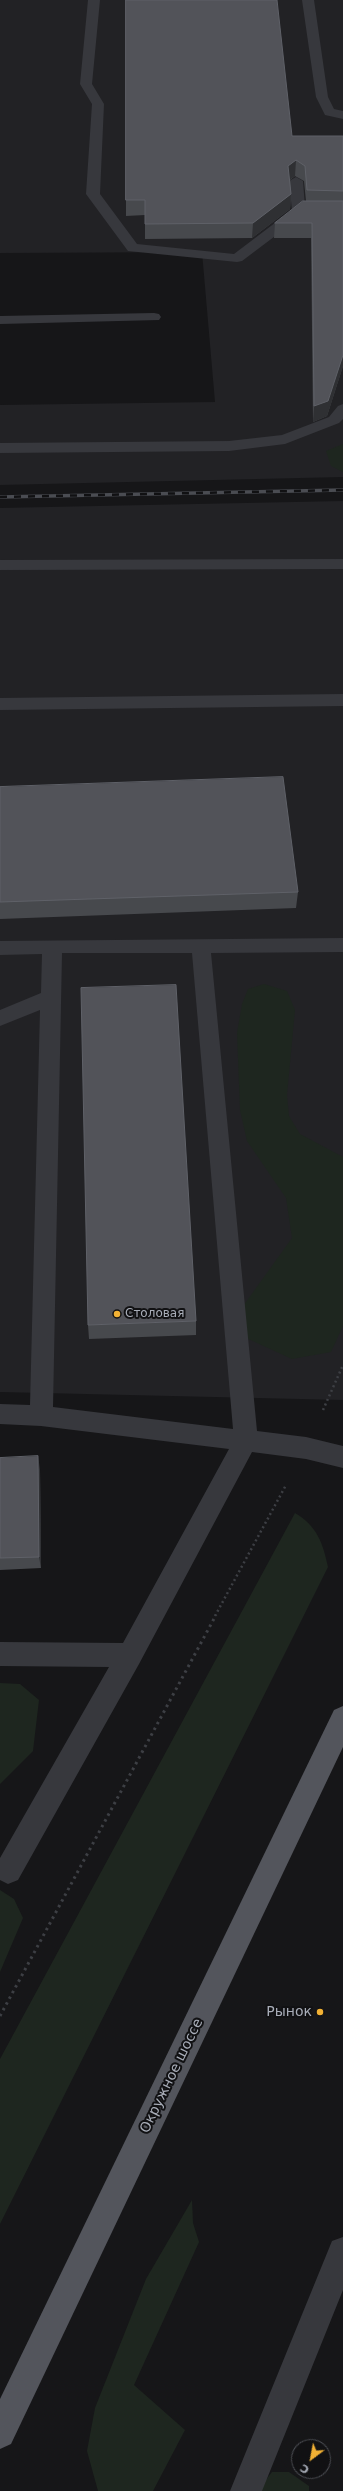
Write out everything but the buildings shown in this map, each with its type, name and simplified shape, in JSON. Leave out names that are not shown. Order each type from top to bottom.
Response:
[{"type":"main road","name":"Окружное шоссе","points":[[0,2433],[343,1719]]},
{"type":"lane","points":[[94,0],[86,84],[98,104],[94,194],[134,248],[237,258],[299,211],[343,211]]},
{"type":"lane","points":[[308,0],[322,97],[329,112],[343,115]]},
{"type":"lane","points":[[296,181],[299,211]]},
{"type":"lane","points":[[0,320],[154,318]]},
{"type":"lane","points":[[0,448],[236,445],[285,439],[334,420],[343,409]]},
{"type":"lane","points":[[0,565],[343,564]]},
{"type":"lane","points":[[0,704],[343,700]]},
{"type":"lane","points":[[10,1853],[130,1655],[246,1441],[201,945]]},
{"type":"lane","points":[[0,948],[52,946],[343,945]]},
{"type":"lane","points":[[41,1416],[52,946]]},
{"type":"lane","points":[[0,1018],[51,997]]},
{"type":"lane","points":[[0,1414],[41,1416],[306,1448],[343,1457]]},
{"type":"lane","points":[[0,1654],[130,1655]]},
{"type":"lane","points":[[246,2491],[343,2252]]},
{"type":"path","points":[[0,2016],[306,1448],[343,1365]]},
{"type":"shaded area","points":[[0,0],[343,0],[343,477],[0,485],[0,405],[215,402],[202,252],[0,253]]},
{"type":"shaded area","points":[[343,444],[343,472],[331,466],[326,451]]},
{"type":"shaded area","points":[[343,501],[343,1400],[0,1392],[0,508]]},
{"type":"shaded area","points":[[264,984],[287,991],[295,1010],[287,1095],[289,1116],[300,1134],[343,1157],[343,1326],[331,1352],[292,1359],[244,1337],[238,1313],[292,1238],[286,1198],[247,1141],[240,1110],[237,1033],[242,1004],[248,989]]},
{"type":"shaded area","points":[[295,1513],[303,1518],[314,1529],[324,1550],[328,1567],[0,2224],[0,2059]]},
{"type":"shaded area","points":[[0,1683],[20,1684],[39,1700],[33,1751],[0,1784]]},
{"type":"shaded area","points":[[0,1890],[14,1899],[23,1918],[0,1972]]},
{"type":"shaded area","points":[[192,2200],[193,2223],[199,2242],[134,2385],[185,2430],[153,2491],[98,2491],[87,2451],[95,2408],[146,2279]]},
{"type":"shaded area","points":[[272,2472],[289,2472],[291,2473],[291,2479],[299,2479],[309,2486],[309,2491],[257,2491]]},
{"type":"railway","points":[[0,497],[343,490]]},
{"type":"place","name":"Столовая","points":[[117,1314]]},
{"type":"place","name":"Рынок","points":[[320,2012]]}]
